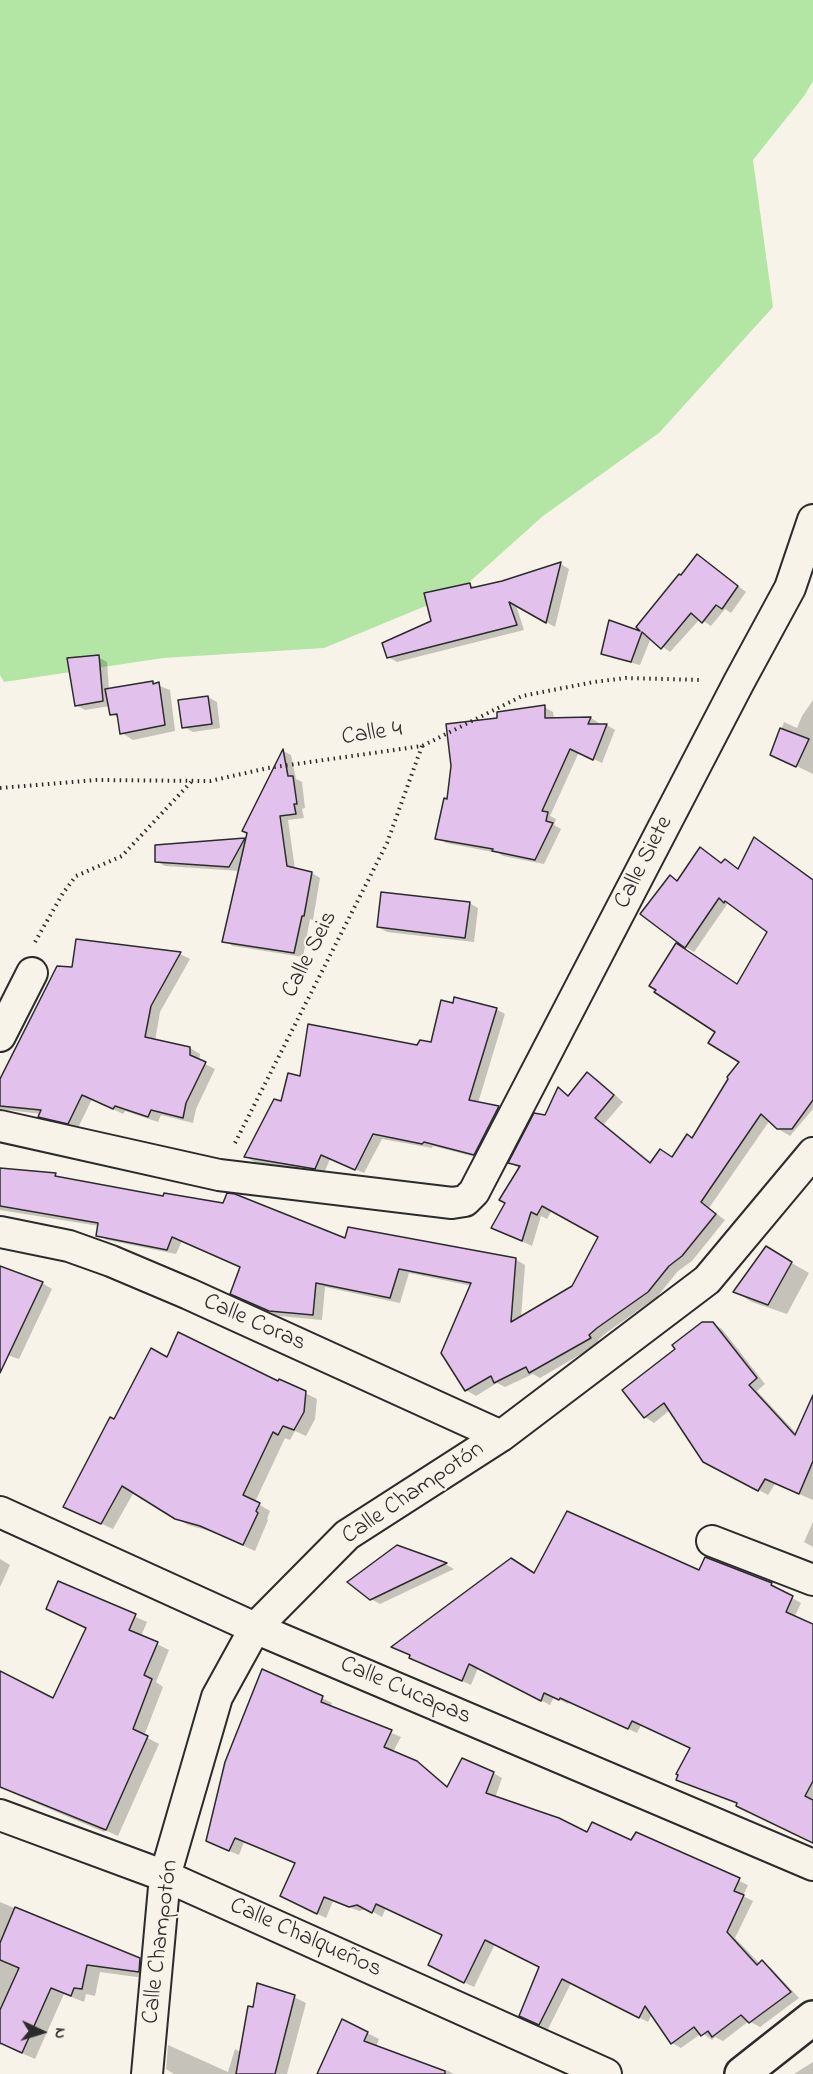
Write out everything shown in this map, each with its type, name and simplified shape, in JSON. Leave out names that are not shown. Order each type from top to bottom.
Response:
[{"type":"street","name":"Calle Siete","points":[[219,1174],[452,1203],[465,1201],[474,1192],[790,588],[813,520]]},
{"type":"street","points":[[0,1036],[32,973]]},
{"type":"street","points":[[0,1126],[219,1174]]},
{"type":"street","name":"Calle Champotón","points":[[147,2074],[165,1876],[216,1697],[255,1628],[347,1535],[501,1436],[706,1280],[813,1153]]},
{"type":"street","name":"Calle Coras","points":[[0,1232],[69,1246],[111,1261],[189,1294],[501,1436]]},
{"type":"street","name":"Calle Cucapas","points":[[0,1512],[255,1628],[813,1865]]},
{"type":"street","points":[[712,1541],[813,1580]]},
{"type":"street","name":"Calle Chalqueños","points":[[0,1815],[165,1876],[606,2074]]},
{"type":"street","points":[[742,2074],[813,2018]]},
{"type":"path","name":"Calle 4","points":[[0,788],[96,780],[210,781],[268,768],[422,746],[522,696],[594,682],[626,678],[665,678],[739,682]]},
{"type":"path","name":"Calle Seis","points":[[219,1174],[387,843],[422,746]]},
{"type":"path","points":[[32,973],[25,959],[63,893],[76,876],[122,856],[192,781]]},
{"type":"green space","points":[[0,0],[813,0],[813,81],[804,96],[753,160],[773,307],[659,433],[543,516],[457,593],[324,648],[163,658],[4,682],[0,675]]},
{"type":"building","points":[[697,554],[738,586],[722,609],[716,605],[702,623],[691,613],[661,649],[642,632],[631,662],[601,654],[609,620],[640,631],[636,627]]},
{"type":"building","points":[[561,562],[546,623],[509,602],[517,625],[387,658],[382,643],[431,621],[424,593],[470,583],[471,588],[502,581]]},
{"type":"building","points":[[99,655],[103,701],[75,706],[67,658]]},
{"type":"building","points":[[153,681],[153,684],[159,682],[165,725],[120,734],[117,714],[110,715],[105,689]]},
{"type":"building","points":[[208,696],[212,724],[182,728],[178,700]]},
{"type":"building","points":[[545,705],[545,718],[591,717],[588,724],[607,724],[593,760],[570,749],[542,811],[548,812],[546,821],[553,823],[535,860],[492,851],[493,849],[435,839],[444,798],[447,799],[451,766],[446,724],[497,718],[497,712]]},
{"type":"building","points":[[780,728],[809,739],[796,767],[770,755]]},
{"type":"building","points":[[283,749],[288,776],[293,776],[297,804],[294,804],[296,814],[280,816],[287,866],[312,872],[294,953],[222,942],[247,833],[242,831]]},
{"type":"building","points":[[754,837],[813,880],[813,1100],[792,1129],[777,1129],[761,1114],[701,1202],[716,1214],[682,1256],[669,1266],[648,1292],[597,1328],[589,1335],[591,1338],[529,1373],[526,1367],[494,1383],[491,1376],[465,1391],[441,1353],[471,1283],[399,1269],[390,1298],[316,1283],[313,1315],[269,1311],[230,1294],[240,1267],[172,1237],[167,1250],[96,1236],[98,1223],[0,1206],[0,1168],[56,1173],[55,1176],[163,1196],[164,1193],[223,1203],[227,1193],[235,1194],[345,1238],[348,1227],[516,1258],[511,1322],[572,1286],[598,1237],[542,1206],[537,1215],[531,1212],[522,1241],[491,1228],[505,1203],[499,1200],[520,1166],[508,1163],[534,1113],[545,1115],[558,1087],[568,1096],[587,1072],[614,1095],[595,1118],[650,1163],[660,1149],[672,1157],[687,1134],[692,1138],[728,1079],[727,1077],[739,1062],[708,1043],[715,1032],[654,992],[656,990],[649,986],[676,943],[737,984],[767,932],[719,898],[685,948],[640,914],[670,875],[677,881],[700,847],[721,863],[725,859],[738,869]]},
{"type":"building","points":[[245,838],[229,867],[155,862],[155,845]]},
{"type":"building","points":[[381,892],[470,902],[465,938],[377,927]]},
{"type":"building","points":[[76,939],[181,952],[151,1006],[145,1037],[190,1047],[190,1055],[206,1062],[186,1103],[183,1118],[151,1110],[148,1117],[115,1106],[113,1109],[82,1095],[68,1124],[38,1117],[41,1110],[0,1106],[0,1079],[57,966],[72,967]]},
{"type":"building","points":[[454,997],[497,1008],[469,1100],[499,1106],[474,1155],[424,1142],[422,1144],[373,1134],[355,1170],[321,1155],[315,1169],[244,1157],[274,1099],[281,1101],[288,1073],[300,1076],[308,1024],[417,1045],[420,1040],[431,1042],[441,1000],[453,1003]]},
{"type":"building","points":[[766,1246],[792,1262],[768,1305],[733,1292]]},
{"type":"building","points":[[0,1266],[43,1282],[0,1373]]},
{"type":"building","points":[[702,1322],[713,1322],[757,1378],[749,1385],[795,1435],[813,1395],[813,1461],[799,1494],[765,1479],[758,1491],[703,1462],[664,1403],[644,1418],[622,1390],[675,1349],[672,1345]]},
{"type":"building","points":[[178,1332],[278,1381],[279,1379],[306,1391],[304,1412],[294,1430],[283,1426],[278,1435],[273,1432],[243,1495],[260,1503],[256,1511],[258,1513],[243,1545],[200,1526],[175,1519],[122,1486],[101,1524],[63,1507],[110,1417],[114,1419],[151,1348],[167,1357]]},
{"type":"building","points":[[567,1511],[699,1570],[705,1557],[772,1583],[771,1585],[793,1596],[786,1612],[813,1624],[813,1781],[805,1796],[813,1800],[813,1843],[736,1806],[737,1803],[676,1780],[678,1775],[676,1774],[690,1748],[632,1721],[628,1729],[560,1698],[559,1700],[544,1693],[541,1701],[469,1664],[462,1681],[409,1658],[410,1655],[391,1647],[511,1558],[534,1573]]},
{"type":"building","points":[[397,1545],[447,1563],[370,1600],[347,1582]]},
{"type":"building","points":[[58,1581],[136,1614],[129,1630],[158,1642],[144,1675],[152,1679],[133,1729],[148,1736],[106,1830],[0,1787],[0,1671],[53,1698],[86,1628],[46,1609]]},
{"type":"building","points":[[262,1669],[323,1696],[321,1702],[392,1730],[384,1747],[417,1761],[447,1787],[462,1758],[494,1772],[486,1793],[559,1818],[587,1832],[592,1822],[631,1840],[636,1832],[740,1878],[734,1891],[744,1895],[727,1932],[757,1965],[762,1960],[791,1992],[749,2023],[741,2015],[712,2037],[708,2031],[701,2036],[694,2027],[671,2044],[645,2006],[639,2018],[562,1979],[539,2025],[519,2016],[539,1967],[485,1940],[464,1983],[428,1965],[442,1935],[376,1904],[372,1913],[357,1905],[349,1907],[324,1897],[317,1914],[280,1896],[295,1863],[235,1838],[229,1851],[206,1841],[225,1762]]},
{"type":"building","points":[[15,1907],[140,1958],[139,1972],[87,1965],[82,1989],[74,1988],[71,1996],[51,1988],[22,2053],[0,2043],[0,2010],[19,1968],[0,1960],[0,1943]]},
{"type":"building","points":[[257,1983],[295,1995],[275,2074],[236,2074],[248,2006],[253,2007]]},
{"type":"building","points":[[342,2019],[368,2032],[364,2041],[445,2071],[445,2074],[317,2074]]}]
